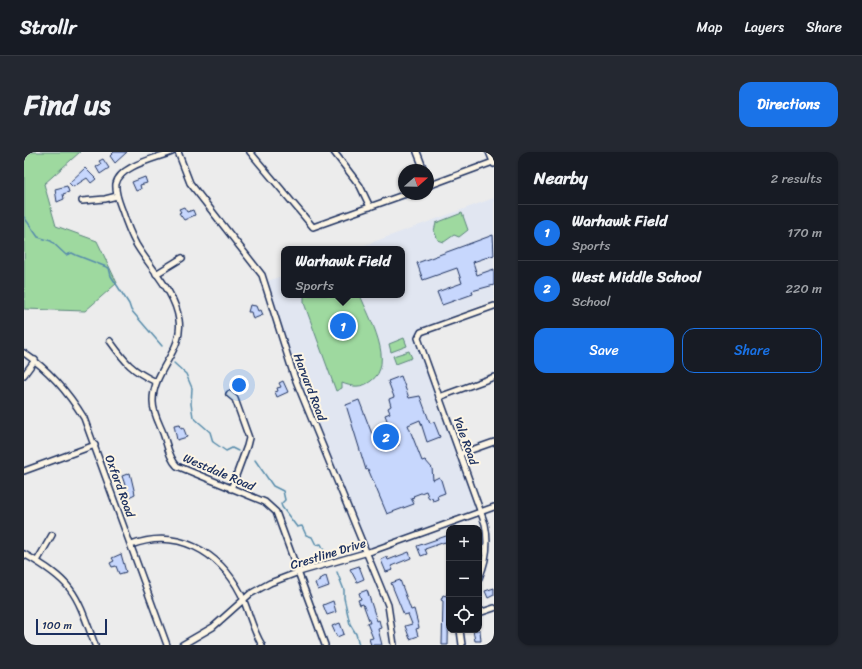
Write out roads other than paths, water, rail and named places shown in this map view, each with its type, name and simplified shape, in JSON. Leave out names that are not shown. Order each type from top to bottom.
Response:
[{"type":"street","name":"Westdale Road","points":[[172,152],[128,169],[117,180],[117,196],[132,236],[174,303],[178,315],[180,329],[175,348],[156,382],[153,397],[154,409],[174,463],[181,469],[265,502],[276,512],[325,645]]},
{"type":"street","name":"Harvard Road","points":[[178,152],[187,177],[193,187],[262,275],[294,376],[390,610],[394,645]]},
{"type":"street","points":[[250,152],[313,227],[398,197]]},
{"type":"street","points":[[334,152],[360,186],[370,207]]},
{"type":"street","points":[[417,152],[422,164]]},
{"type":"street","points":[[434,182],[494,163],[490,152]]},
{"type":"street","points":[[82,201],[105,200],[117,196]]},
{"type":"street","points":[[156,274],[182,258]]},
{"type":"street","name":"Yale Road","points":[[482,570],[488,547],[487,532],[481,511],[418,341],[418,336],[422,332],[494,306]]},
{"type":"street","points":[[110,341],[128,366],[139,374],[156,382]]},
{"type":"street","name":"Oxford Road","points":[[24,352],[53,376],[73,401],[84,418],[167,645]]},
{"type":"street","points":[[24,375],[35,360]]},
{"type":"street","points":[[439,397],[494,377]]},
{"type":"street","points":[[229,394],[235,399],[249,438],[248,446],[231,489]]},
{"type":"street","points":[[460,454],[494,442]]},
{"type":"street","points":[[24,471],[95,446]]},
{"type":"street","name":"Crestline Drive","points":[[182,645],[213,627],[243,600],[262,587],[299,572],[367,553],[494,507]]},
{"type":"street","points":[[37,561],[52,535]]},
{"type":"street","points":[[131,545],[160,538],[188,544],[212,559],[225,572],[243,600],[255,633],[262,645]]},
{"type":"street","points":[[24,554],[59,576],[72,590],[79,603],[94,645]]},
{"type":"street","points":[[482,613],[494,608]]},
{"type":"street","points":[[460,633],[462,645]]},
{"type":"waterway","points":[[24,217],[38,237],[51,241],[66,255],[72,253],[109,268],[111,276],[129,304],[131,310],[162,346]]},
{"type":"waterway","points":[[174,363],[186,374],[192,388],[191,404],[193,417],[210,432],[213,442],[226,451],[232,448],[238,451]]},
{"type":"waterway","points":[[255,460],[273,486],[283,491],[285,500],[281,504],[282,507],[297,527],[302,526],[306,535],[312,537],[316,545],[321,544],[324,550]]},
{"type":"waterway","points":[[337,572],[344,590],[344,598],[350,624],[356,634],[359,645]]},
{"type":"place","name":"Warhawk Field","points":[[343,326]]},
{"type":"place","name":"West Middle School","points":[[386,437]]}]
